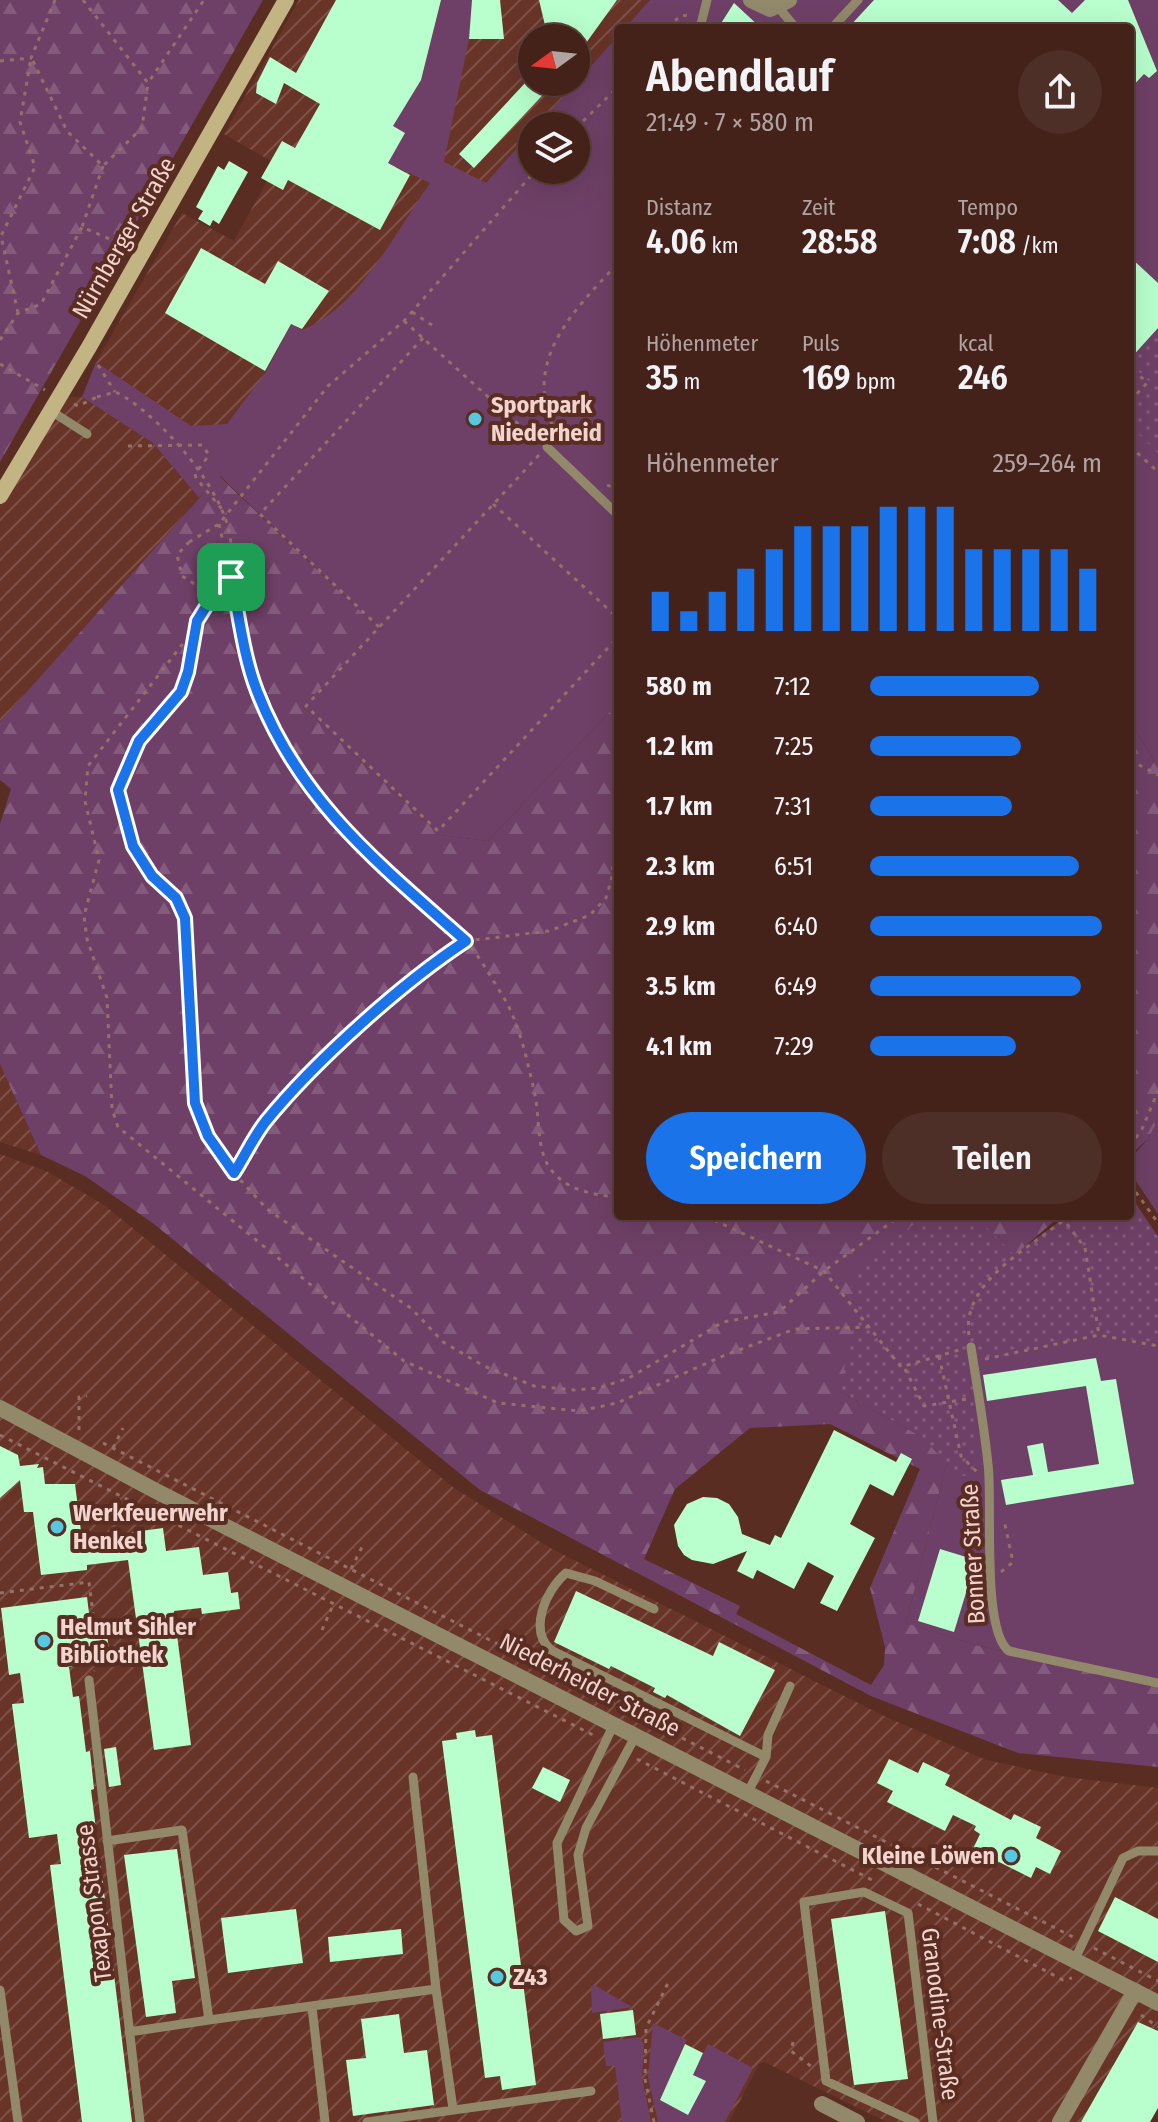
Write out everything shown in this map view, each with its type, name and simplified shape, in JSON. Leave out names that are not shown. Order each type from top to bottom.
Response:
[{"type":"main road","name":"Nürnberger Straße","points":[[0,496],[89,347],[286,0]]},
{"type":"street","points":[[751,0],[764,8],[784,4]]},
{"type":"street","name":"Niederheider Straße","points":[[0,1408],[156,1491],[1158,2003]]},
{"type":"street","points":[[1060,2122],[1135,1991]]},
{"type":"street","points":[[822,2104],[857,2122]]},
{"type":"lane","points":[[700,24],[707,0]]},
{"type":"lane","points":[[836,24],[858,0]]},
{"type":"lane","points":[[784,4],[793,24]]},
{"type":"lane","points":[[55,404],[87,434]]},
{"type":"lane","points":[[547,447],[614,511]]},
{"type":"lane","name":"Bonner Straße","points":[[971,1347],[989,1479],[991,1577],[1001,1646],[1009,1651],[1158,1683]]},
{"type":"lane","points":[[654,1609],[595,1581],[566,1573],[558,1580],[541,1612],[539,1629],[543,1643],[551,1650],[766,1757]]},
{"type":"lane","name":"Texapon Strasse","points":[[89,1680],[140,2122]]},
{"type":"lane","points":[[748,1792],[766,1757],[768,1735],[790,1686]]},
{"type":"lane","points":[[614,1724],[557,1843],[564,1920],[576,1931],[588,1926],[578,1855],[586,1828],[636,1735]]},
{"type":"lane","points":[[413,1777],[436,1989],[453,2109]]},
{"type":"lane","points":[[107,1841],[182,1830],[209,2020]]},
{"type":"lane","points":[[1075,1959],[1123,1858],[1138,1851],[1158,1851]]},
{"type":"lane","name":"Granodine-Straße","points":[[915,2122],[826,2081],[804,1902],[864,1892],[908,1913],[933,2122]]},
{"type":"lane","points":[[129,2032],[436,1989]]},
{"type":"lane","points":[[0,1990],[18,2122]]},
{"type":"lane","points":[[312,2007],[325,2122]]},
{"type":"lane","points":[[367,2122],[591,2091]]},
{"type":"path","points":[[18,313],[1,236],[35,167],[20,122],[31,58],[55,0]]},
{"type":"path","points":[[83,0],[148,83]]},
{"type":"path","points":[[0,340],[18,313],[41,304],[82,227],[103,166],[142,128],[148,83],[204,0]]},
{"type":"path","points":[[672,24],[680,16],[701,16]]},
{"type":"path","points":[[0,61],[31,58]]},
{"type":"path","points":[[31,58],[67,131],[103,166]]},
{"type":"path","points":[[590,114],[614,91]]},
{"type":"path","points":[[89,347],[115,392],[168,430],[208,482],[229,540],[229,561],[222,577],[205,586],[183,578],[177,558],[189,542],[219,524],[226,514],[328,386],[404,321],[524,184]]},
{"type":"path","points":[[82,227],[124,245]]},
{"type":"path","points":[[567,452],[548,412],[547,365],[564,323],[614,267]]},
{"type":"path","points":[[412,312],[435,327]]},
{"type":"path","points":[[404,321],[545,448],[306,706],[438,831],[614,641]]},
{"type":"path","points":[[379,627],[260,514],[423,338]]},
{"type":"path","points":[[0,364],[55,404],[78,406],[115,392]]},
{"type":"path","points":[[1134,397],[1147,383],[1136,372]]},
{"type":"path","points":[[128,446],[202,445],[209,455],[195,474],[196,478],[226,514]]},
{"type":"path","points":[[1134,450],[1158,472]]},
{"type":"path","points":[[605,484],[614,488]]},
{"type":"path","points":[[493,504],[614,614]]},
{"type":"path","points":[[219,524],[255,687],[270,722],[306,786],[361,849],[466,941],[508,1005],[536,1097],[543,1155],[551,1170],[561,1180],[590,1194],[614,1197]]},
{"type":"path","points":[[231,577],[212,597],[195,628],[88,766],[85,801],[99,860],[84,916],[87,939],[107,998],[112,1109],[118,1127],[404,1361],[498,1403],[550,1411],[579,1411],[617,1403],[723,1356],[795,1329],[870,1327]]},
{"type":"path","points":[[195,628],[188,672],[181,692],[139,741],[118,790],[133,846],[152,876],[176,898],[185,918],[195,1103],[208,1136],[234,1173],[267,1209],[412,1309],[443,1342],[484,1366],[534,1386],[599,1388],[629,1378],[723,1322],[779,1312],[824,1271],[894,1220]]},
{"type":"path","points":[[1134,762],[1158,775]]},
{"type":"path","points":[[234,1173],[264,1124],[291,1092],[433,963],[466,941],[549,931],[590,915],[606,898],[614,853]]},
{"type":"path","points":[[1134,1140],[1158,1091]]},
{"type":"path","points":[[1134,1190],[1158,1223]]},
{"type":"path","points":[[714,1220],[824,1271],[870,1327],[895,1364],[904,1367],[971,1347],[969,1308],[984,1285],[1064,1220]]},
{"type":"path","points":[[1067,1220],[1085,1248],[1099,1335]]},
{"type":"path","points":[[973,1362],[1099,1335],[1158,1346]]},
{"type":"path","points":[[939,1356],[961,1456],[989,1479]]},
{"type":"path","points":[[904,1367],[924,1406],[978,1397]]},
{"type":"path","points":[[66,1423],[79,1430],[79,1397],[87,1396]]},
{"type":"path","points":[[113,1448],[123,1428]]},
{"type":"path","points":[[0,1435],[146,1509]]},
{"type":"path","points":[[93,1437],[1158,1981]]},
{"type":"path","points":[[990,1522],[1007,1521],[1013,1562],[991,1577]]},
{"type":"path","points":[[350,1570],[362,1547]]},
{"type":"path","points":[[0,1593],[89,1582],[99,1662],[89,1680]]},
{"type":"path","points":[[322,1630],[333,1605]]},
{"type":"path","points":[[654,2122],[645,2079],[646,2028],[669,1981]]},
{"type":"path","points":[[1139,2014],[1158,2027]]},
{"type":"path","points":[[793,2042],[791,2051],[803,2057]]},
{"type":"shaded area","points":[[299,0],[657,0],[636,24],[614,24],[614,47],[590,74],[590,24],[518,24],[518,96],[570,96],[556,112],[518,112],[518,154],[231,466],[191,426],[96,362],[182,213],[234,241],[267,181],[271,161],[224,134]]},
{"type":"shaded area","points":[[61,397],[82,397],[153,443],[199,498],[0,722],[0,501]]},
{"type":"shaded area","points":[[0,1064],[41,1155],[0,1142]]},
{"type":"shaded area","points":[[0,1154],[48,1172],[104,1205],[454,1488],[552,1549],[886,1717],[986,1760],[1066,1777],[1158,1788],[1158,2107],[1149,2122],[887,2122],[764,2062],[759,2064],[729,2122],[0,2122]]},
{"type":"green space","points":[[0,0],[263,0],[0,462]]},
{"type":"green space","name":"Sportpark Niederheid","points":[[441,0],[472,0],[469,39],[444,162],[486,183],[518,147],[518,184],[590,184],[590,112],[550,112],[564,96],[590,96],[590,67],[614,40],[614,707],[488,841],[440,835],[303,707],[376,626],[220,476],[199,498],[153,443],[82,397],[96,362],[191,426],[227,424],[266,372],[291,324],[302,330],[341,305],[374,267],[430,183],[388,163],[393,126],[421,80]]},
{"type":"green space","points":[[650,0],[1158,0],[1158,768],[1134,727],[1134,24],[629,24]]},
{"type":"green space","points":[[1158,328],[1158,453],[1134,430],[1134,402],[1151,383],[1134,370],[1134,355]]},
{"type":"green space","points":[[219,476],[377,627],[303,707],[440,835],[488,841],[614,707],[614,1220],[1055,1220],[1014,1256],[839,1391],[922,1437],[947,1462],[906,1623],[975,1645],[1158,1687],[1158,1767],[1018,1753],[871,1696],[480,1490],[154,1224],[85,1176],[41,1155],[0,1064],[0,824],[11,789],[0,780],[0,722]],"holes":[[[830,1424],[920,1469],[870,1588],[885,1647],[884,1665],[871,1685],[736,1614],[740,1606],[644,1559],[675,1489],[750,1428]]]},
{"type":"green space","points":[[1134,727],[1158,768],[1158,1120],[1148,1139],[1134,1151]]},
{"type":"green space","points":[[1158,1120],[1158,1214],[1134,1178],[1134,1155],[1148,1139]]},
{"type":"green space","points":[[1134,1201],[1158,1237],[1158,1687],[975,1645],[906,1623],[947,1462],[850,1336],[1014,1256],[1062,1220],[1134,1220]]},
{"type":"green space","points":[[1134,1201],[1158,1237],[1158,1343],[1099,1335],[973,1362],[978,1476],[958,1476],[922,1437],[839,1391],[854,1323],[856,1267],[920,1220],[979,1220],[1014,1255],[1062,1220],[1134,1220]]},
{"type":"green space","points":[[591,1986],[596,1986],[632,2007],[592,2013]]},
{"type":"green space","points":[[653,2023],[687,2040],[677,2060],[695,2069],[708,2044],[753,2068],[725,2122],[658,2122],[648,2077]]},
{"type":"green space","points":[[639,2037],[644,2044],[642,2078],[651,2122],[622,2122],[615,2066],[606,2066],[603,2042]]},
{"type":"building","points":[[336,0],[441,0],[421,80],[393,126],[405,133],[388,163],[410,175],[380,230],[288,180],[283,190],[261,178],[282,141],[295,148],[320,104],[284,83],[276,104],[256,93],[257,83],[270,57],[296,73]]},
{"type":"building","points":[[472,0],[500,0],[504,39],[469,39]]},
{"type":"building","points":[[539,0],[617,0],[590,38],[590,24],[545,24]]},
{"type":"building","points":[[874,0],[1058,0],[1072,13],[1085,0],[1128,0],[1157,71],[1149,78],[1144,74],[1134,85],[1134,24],[852,24]]},
{"type":"building","points":[[734,3],[757,24],[721,24]]},
{"type":"building","points":[[518,91],[518,96],[542,96],[527,112],[518,112],[518,121],[474,168],[459,154]]},
{"type":"building","points":[[229,161],[248,172],[219,224],[213,220],[210,226],[198,219],[203,211],[196,207],[218,166],[224,170]]},
{"type":"building","points":[[201,248],[265,284],[278,261],[329,291],[302,329],[291,324],[265,371],[165,313]]},
{"type":"building","points":[[1134,261],[1158,283],[1158,328],[1134,355]]},
{"type":"building","points":[[1096,1358],[1101,1381],[1116,1379],[1134,1484],[1006,1505],[1001,1480],[1033,1475],[1027,1446],[1043,1443],[1048,1472],[1099,1464],[1086,1386],[987,1401],[983,1375]]},
{"type":"building","points":[[834,1430],[896,1462],[901,1453],[912,1459],[893,1496],[870,1484],[850,1524],[875,1538],[837,1611],[820,1603],[834,1576],[808,1562],[794,1589],[757,1570],[753,1579],[737,1571],[747,1551],[713,1564],[692,1560],[684,1555],[678,1546],[674,1525],[687,1504],[703,1497],[717,1498],[729,1504],[738,1517],[742,1534],[770,1545],[775,1535],[781,1538]]},
{"type":"building","points":[[0,1446],[18,1455],[20,1466],[39,1464],[37,1468],[43,1467],[45,1484],[75,1484],[82,1539],[163,1528],[166,1551],[199,1547],[203,1575],[228,1572],[231,1593],[238,1592],[240,1609],[202,1614],[201,1608],[174,1611],[191,1745],[154,1750],[128,1560],[87,1565],[87,1570],[41,1575],[33,1512],[24,1512],[20,1480],[0,1498]]},
{"type":"building","points":[[940,1549],[976,1560],[954,1632],[918,1621]]},
{"type":"building","points":[[576,1591],[713,1656],[719,1642],[775,1670],[740,1736],[667,1695],[665,1698],[653,1692],[655,1688],[554,1642]]},
{"type":"building","points":[[87,1597],[91,1629],[106,1627],[110,1658],[69,1667],[73,1697],[79,1696],[86,1752],[90,1751],[96,1829],[93,1830],[97,1859],[100,1859],[132,2122],[82,2122],[50,1865],[61,1864],[57,1834],[29,1838],[12,1704],[24,1703],[20,1673],[9,1675],[1,1608]]},
{"type":"building","points":[[475,1730],[476,1737],[492,1735],[536,2085],[502,2090],[500,2076],[485,2078],[442,1741],[457,1739],[456,1733]]},
{"type":"building","points":[[116,1747],[121,1785],[109,1787],[104,1749]]},
{"type":"building","points":[[889,1759],[918,1773],[923,1762],[950,1775],[945,1785],[1011,1820],[1014,1814],[1041,1827],[1036,1838],[1061,1851],[1050,1874],[1036,1867],[1031,1878],[973,1849],[980,1834],[974,1830],[976,1826],[953,1815],[945,1831],[887,1802],[893,1791],[877,1783]]},
{"type":"building","points":[[543,1767],[570,1780],[560,1802],[532,1788]]},
{"type":"building","points":[[177,1849],[195,1978],[172,1981],[176,2013],[146,2017],[124,1855]]},
{"type":"building","points":[[1115,1897],[1158,1919],[1158,1962],[1098,1931]]},
{"type":"building","points":[[296,1909],[303,1963],[228,1973],[221,1918]]},
{"type":"building","points":[[885,1911],[908,2079],[854,2085],[831,1919]]},
{"type":"building","points":[[401,1929],[403,1954],[330,1962],[328,1937]]},
{"type":"building","points":[[633,2010],[636,2035],[603,2039],[600,2014]]},
{"type":"building","points":[[399,2014],[404,2053],[427,2050],[434,2105],[353,2116],[346,2060],[366,2058],[361,2019]]},
{"type":"building","points":[[1138,2022],[1158,2031],[1158,2108],[1150,2122],[1081,2122]]},
{"type":"building","points":[[685,2044],[703,2053],[693,2075],[706,2081],[688,2115],[660,2100]]},
{"type":"place","name":"Sportpark Niederheid","points":[[475,419]]},
{"type":"place","name":"Werkfeuerwehr Henkel","points":[[57,1527]]},
{"type":"place","name":"Helmut Sihler Bibliothek","points":[[44,1641]]},
{"type":"place","name":"Kleine Löwen","points":[[1011,1856]]},
{"type":"place","name":"Z43","points":[[497,1977]]},
{"type":"route","points":[[231,577],[255,687],[270,722],[306,786],[361,849],[466,941],[433,963],[291,1092],[264,1124],[234,1173],[208,1136],[195,1103],[185,918],[176,898],[152,876],[133,846],[118,790],[139,741],[181,692],[188,672],[197,621],[212,597],[231,577]]}]
